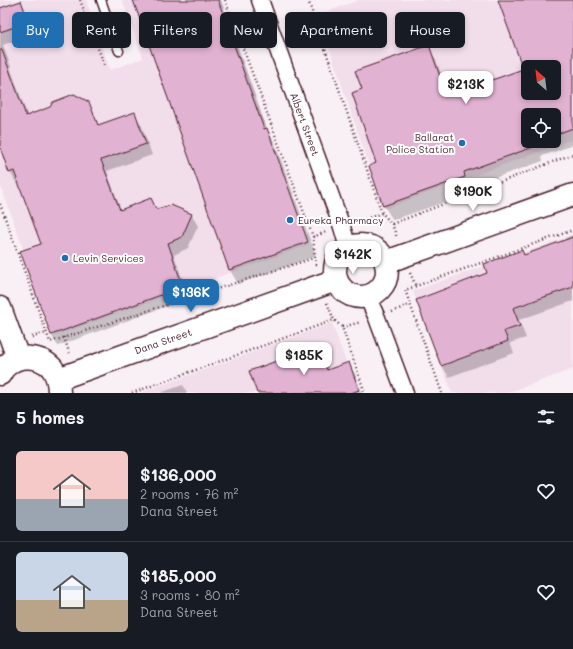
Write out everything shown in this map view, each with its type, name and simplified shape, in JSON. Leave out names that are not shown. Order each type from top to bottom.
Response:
[{"type":"street","name":"Albert Street","points":[[260,0],[342,227],[348,248]]},
{"type":"street","points":[[394,258],[382,286],[375,293],[358,297],[347,293],[341,288],[336,280],[335,272],[337,261],[341,254],[348,248],[358,245],[366,245],[375,249],[383,256],[394,258],[573,195]]},
{"type":"street","name":"Dana Street","points":[[58,386],[336,280]]},
{"type":"street","points":[[367,296],[377,318],[405,393]]},
{"type":"street","points":[[0,308],[18,358]]},
{"type":"street","points":[[0,374],[6,365],[18,358],[30,357],[42,361],[52,368],[58,386]]},
{"type":"lane","points":[[100,0],[118,51]]},
{"type":"path","points":[[80,0],[105,67]]},
{"type":"path","points":[[0,204],[50,342],[314,258],[313,237],[225,0]]},
{"type":"path","points":[[308,0],[382,213],[392,224],[394,258],[416,286]]},
{"type":"path","points":[[392,224],[573,154]]},
{"type":"path","points":[[442,393],[405,290],[573,230]]},
{"type":"path","points":[[132,393],[334,320],[342,327],[365,393]]},
{"type":"shaded area","points":[[0,0],[86,0],[90,12],[72,12],[72,48],[102,48],[110,70],[143,58],[139,48],[212,48],[212,12],[139,12],[139,47],[131,25],[131,12],[126,12],[122,0],[221,0],[225,12],[220,12],[220,48],[238,48],[308,245],[54,336],[0,184]]},
{"type":"shaded area","points":[[359,0],[573,0],[573,139],[561,143],[561,108],[521,108],[521,148],[549,148],[384,209],[329,48],[387,48],[387,12],[326,12]]},
{"type":"shaded area","points":[[573,235],[573,369],[507,393],[452,393],[413,291]]},
{"type":"shaded area","points":[[332,323],[357,393],[140,393]]},
{"type":"building","points":[[133,0],[218,0],[222,12],[220,12],[220,48],[235,48],[264,129],[267,128],[308,242],[229,270],[150,48],[212,48],[212,12],[139,12],[139,17]]},
{"type":"building","points":[[498,0],[573,0],[573,128],[561,132],[561,108],[521,108],[521,148],[530,148],[464,172],[465,177],[383,206],[369,166],[376,163],[352,93],[362,89],[355,71],[420,48],[430,48],[447,96],[521,70],[521,100],[561,100],[561,60],[521,60],[521,63]]},
{"type":"building","points":[[21,1],[25,12],[12,12],[12,28],[0,32],[0,8]]},
{"type":"building","points":[[0,50],[2,50],[26,116],[50,107],[53,102],[74,94],[89,102],[98,125],[135,112],[146,144],[101,160],[120,210],[151,198],[156,209],[171,205],[192,214],[182,237],[168,243],[183,287],[51,335],[20,251],[41,244],[14,171],[9,173],[0,147]]},
{"type":"building","points":[[573,237],[573,287],[513,308],[520,326],[504,331],[508,341],[441,366],[416,300],[487,273],[484,264],[522,250],[524,255]]},
{"type":"building","points":[[318,346],[327,370],[349,362],[359,390],[351,393],[257,393],[249,371]]},
{"type":"place","name":"Ballarat Police Station","points":[[462,143]]},
{"type":"place","name":"Eureka Pharmacy","points":[[290,220]]},
{"type":"place","name":"Levin Services","points":[[65,258]]}]
